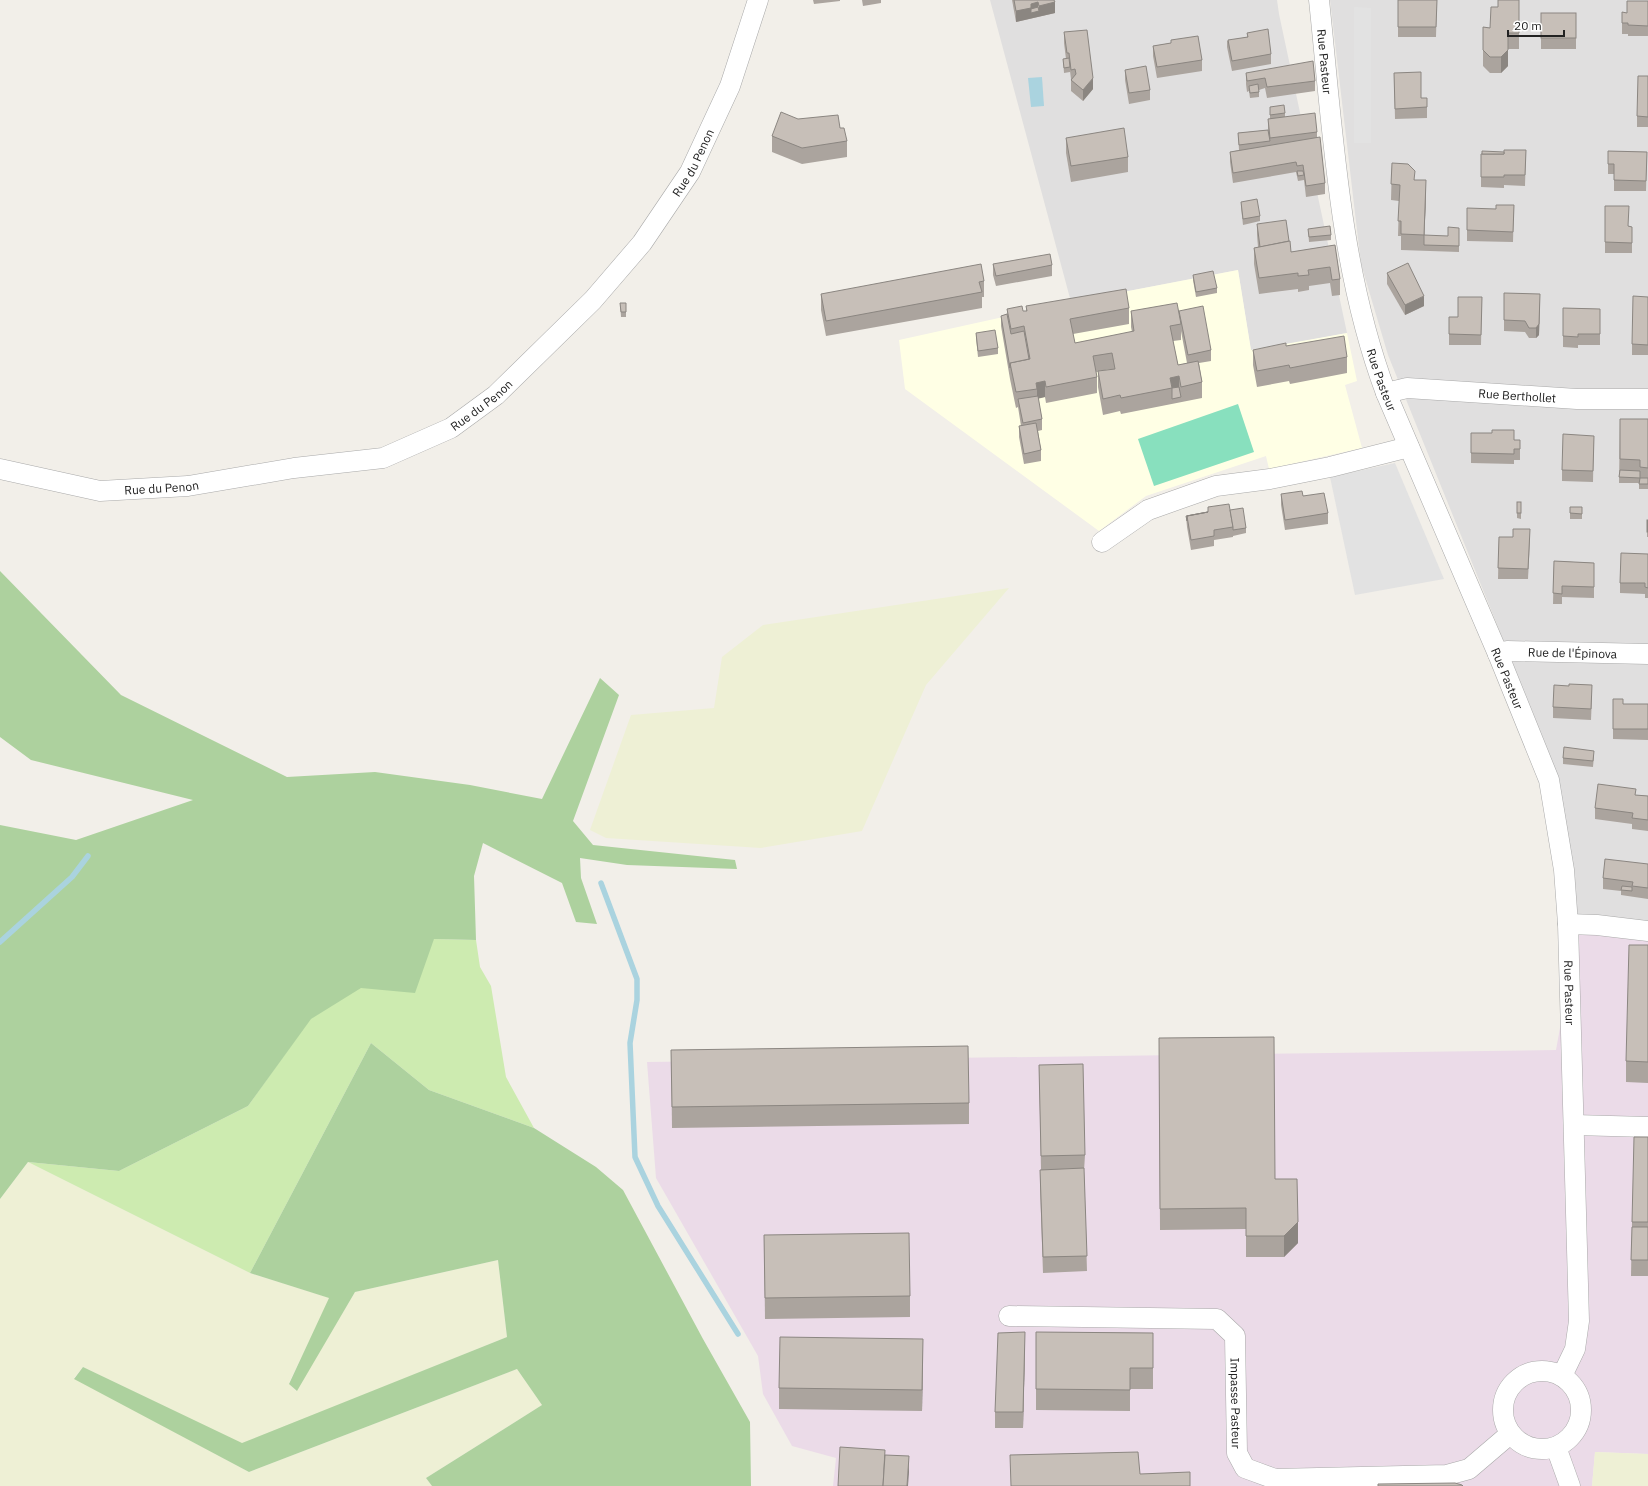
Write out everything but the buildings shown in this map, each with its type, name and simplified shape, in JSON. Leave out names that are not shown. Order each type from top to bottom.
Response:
[{"type":"street","name":"Rue du Penon","points":[[0,469],[100,491],[188,486],[294,468],[383,458],[451,428],[496,395],[593,300],[642,243],[690,172],[730,86],[758,0]]},
{"type":"street","name":"Rue Pasteur","points":[[1319,0],[1342,210],[1356,294],[1371,351],[1386,393],[1498,654],[1549,780],[1564,870],[1568,924],[1579,1321],[1576,1349],[1562,1376]]},
{"type":"street","name":"Rue Berthollet","points":[[1386,393],[1407,388],[1577,398],[1648,399]]},
{"type":"street","points":[[1102,542],[1148,510],[1216,486],[1270,479],[1330,467],[1409,447]]},
{"type":"street","name":"Rue de l'Épinova","points":[[1498,654],[1507,651],[1648,654]]},
{"type":"street","points":[[1568,924],[1597,925],[1648,931]]},
{"type":"street","points":[[1574,1125],[1648,1127]]},
{"type":"street","name":"Impasse Pasteur","points":[[1008,1316],[1217,1319],[1235,1336],[1237,1453],[1245,1468],[1276,1479],[1447,1475],[1469,1469],[1510,1434]]},
{"type":"street","points":[[1538,1370],[1550,1371],[1562,1376],[1571,1383],[1578,1394],[1581,1406],[1580,1419],[1576,1431],[1567,1440],[1556,1447],[1540,1449],[1523,1445],[1510,1434],[1505,1423],[1503,1405],[1509,1389],[1517,1380],[1527,1373],[1538,1370]]},
{"type":"street","points":[[1556,1447],[1570,1486]]},
{"type":"shaded area","points":[[990,0],[1277,0],[1347,333],[1251,351],[1238,270],[1071,302]]},
{"type":"shaded area","points":[[1330,0],[1648,0],[1648,937],[1578,929],[1569,842],[1553,763],[1388,355],[1361,264]]},
{"type":"shaded area","points":[[1354,7],[1371,8],[1371,143],[1354,143]]},
{"type":"shaded area","points":[[1238,270],[1251,350],[1347,333],[1357,381],[1345,385],[1362,448],[1269,469],[1266,456],[1146,496],[1099,531],[905,389],[899,340],[1071,302]]},
{"type":"shaded area","points":[[1395,463],[1444,579],[1355,595],[1330,477]]},
{"type":"shaded area","points":[[1009,588],[926,685],[862,831],[761,848],[606,838],[590,830],[631,715],[714,708],[722,657],[763,625]]},
{"type":"shaded area","points":[[1578,929],[1648,937],[1648,1454],[1595,1452],[1592,1486],[833,1486],[836,1458],[792,1446],[763,1394],[758,1356],[656,1178],[647,1062],[1556,1050]]},
{"type":"shaded area","points":[[28,1162],[250,1273],[330,1298],[289,1383],[296,1391],[355,1292],[498,1260],[507,1337],[242,1444],[83,1367],[74,1378],[249,1472],[517,1369],[542,1405],[426,1478],[432,1486],[0,1486],[0,1199]]},
{"type":"shaded area","points":[[1595,1452],[1648,1454],[1648,1486],[1592,1486]]},
{"type":"green space","points":[[1238,404],[1254,452],[1154,486],[1138,439]]},
{"type":"green space","points":[[0,571],[121,695],[287,777],[375,772],[470,785],[542,799],[600,678],[619,695],[573,821],[593,845],[735,860],[737,869],[627,865],[580,858],[581,878],[597,924],[576,922],[562,883],[483,843],[474,876],[476,940],[434,939],[415,993],[361,988],[311,1019],[248,1106],[119,1171],[28,1162],[0,1199],[0,825],[76,840],[193,800],[31,760],[0,737]]},
{"type":"green space","points":[[434,939],[476,940],[480,967],[491,986],[506,1077],[534,1128],[429,1090],[371,1043],[250,1273],[28,1162],[119,1171],[248,1106],[310,1019]]},
{"type":"green space","points":[[371,1043],[429,1090],[534,1128],[596,1167],[623,1190],[703,1339],[750,1422],[751,1486],[432,1486],[426,1478],[542,1405],[517,1369],[249,1472],[74,1379],[83,1367],[242,1443],[507,1337],[498,1260],[355,1292],[297,1391],[289,1384],[329,1298],[250,1273]]},
{"type":"water","points":[[1042,77],[1044,106],[1031,107],[1028,78]]},
{"type":"waterway","points":[[0,942],[72,877],[88,856]]},
{"type":"waterway","points":[[601,883],[637,979],[637,1000],[630,1043],[635,1157],[658,1206],[738,1334]]}]
